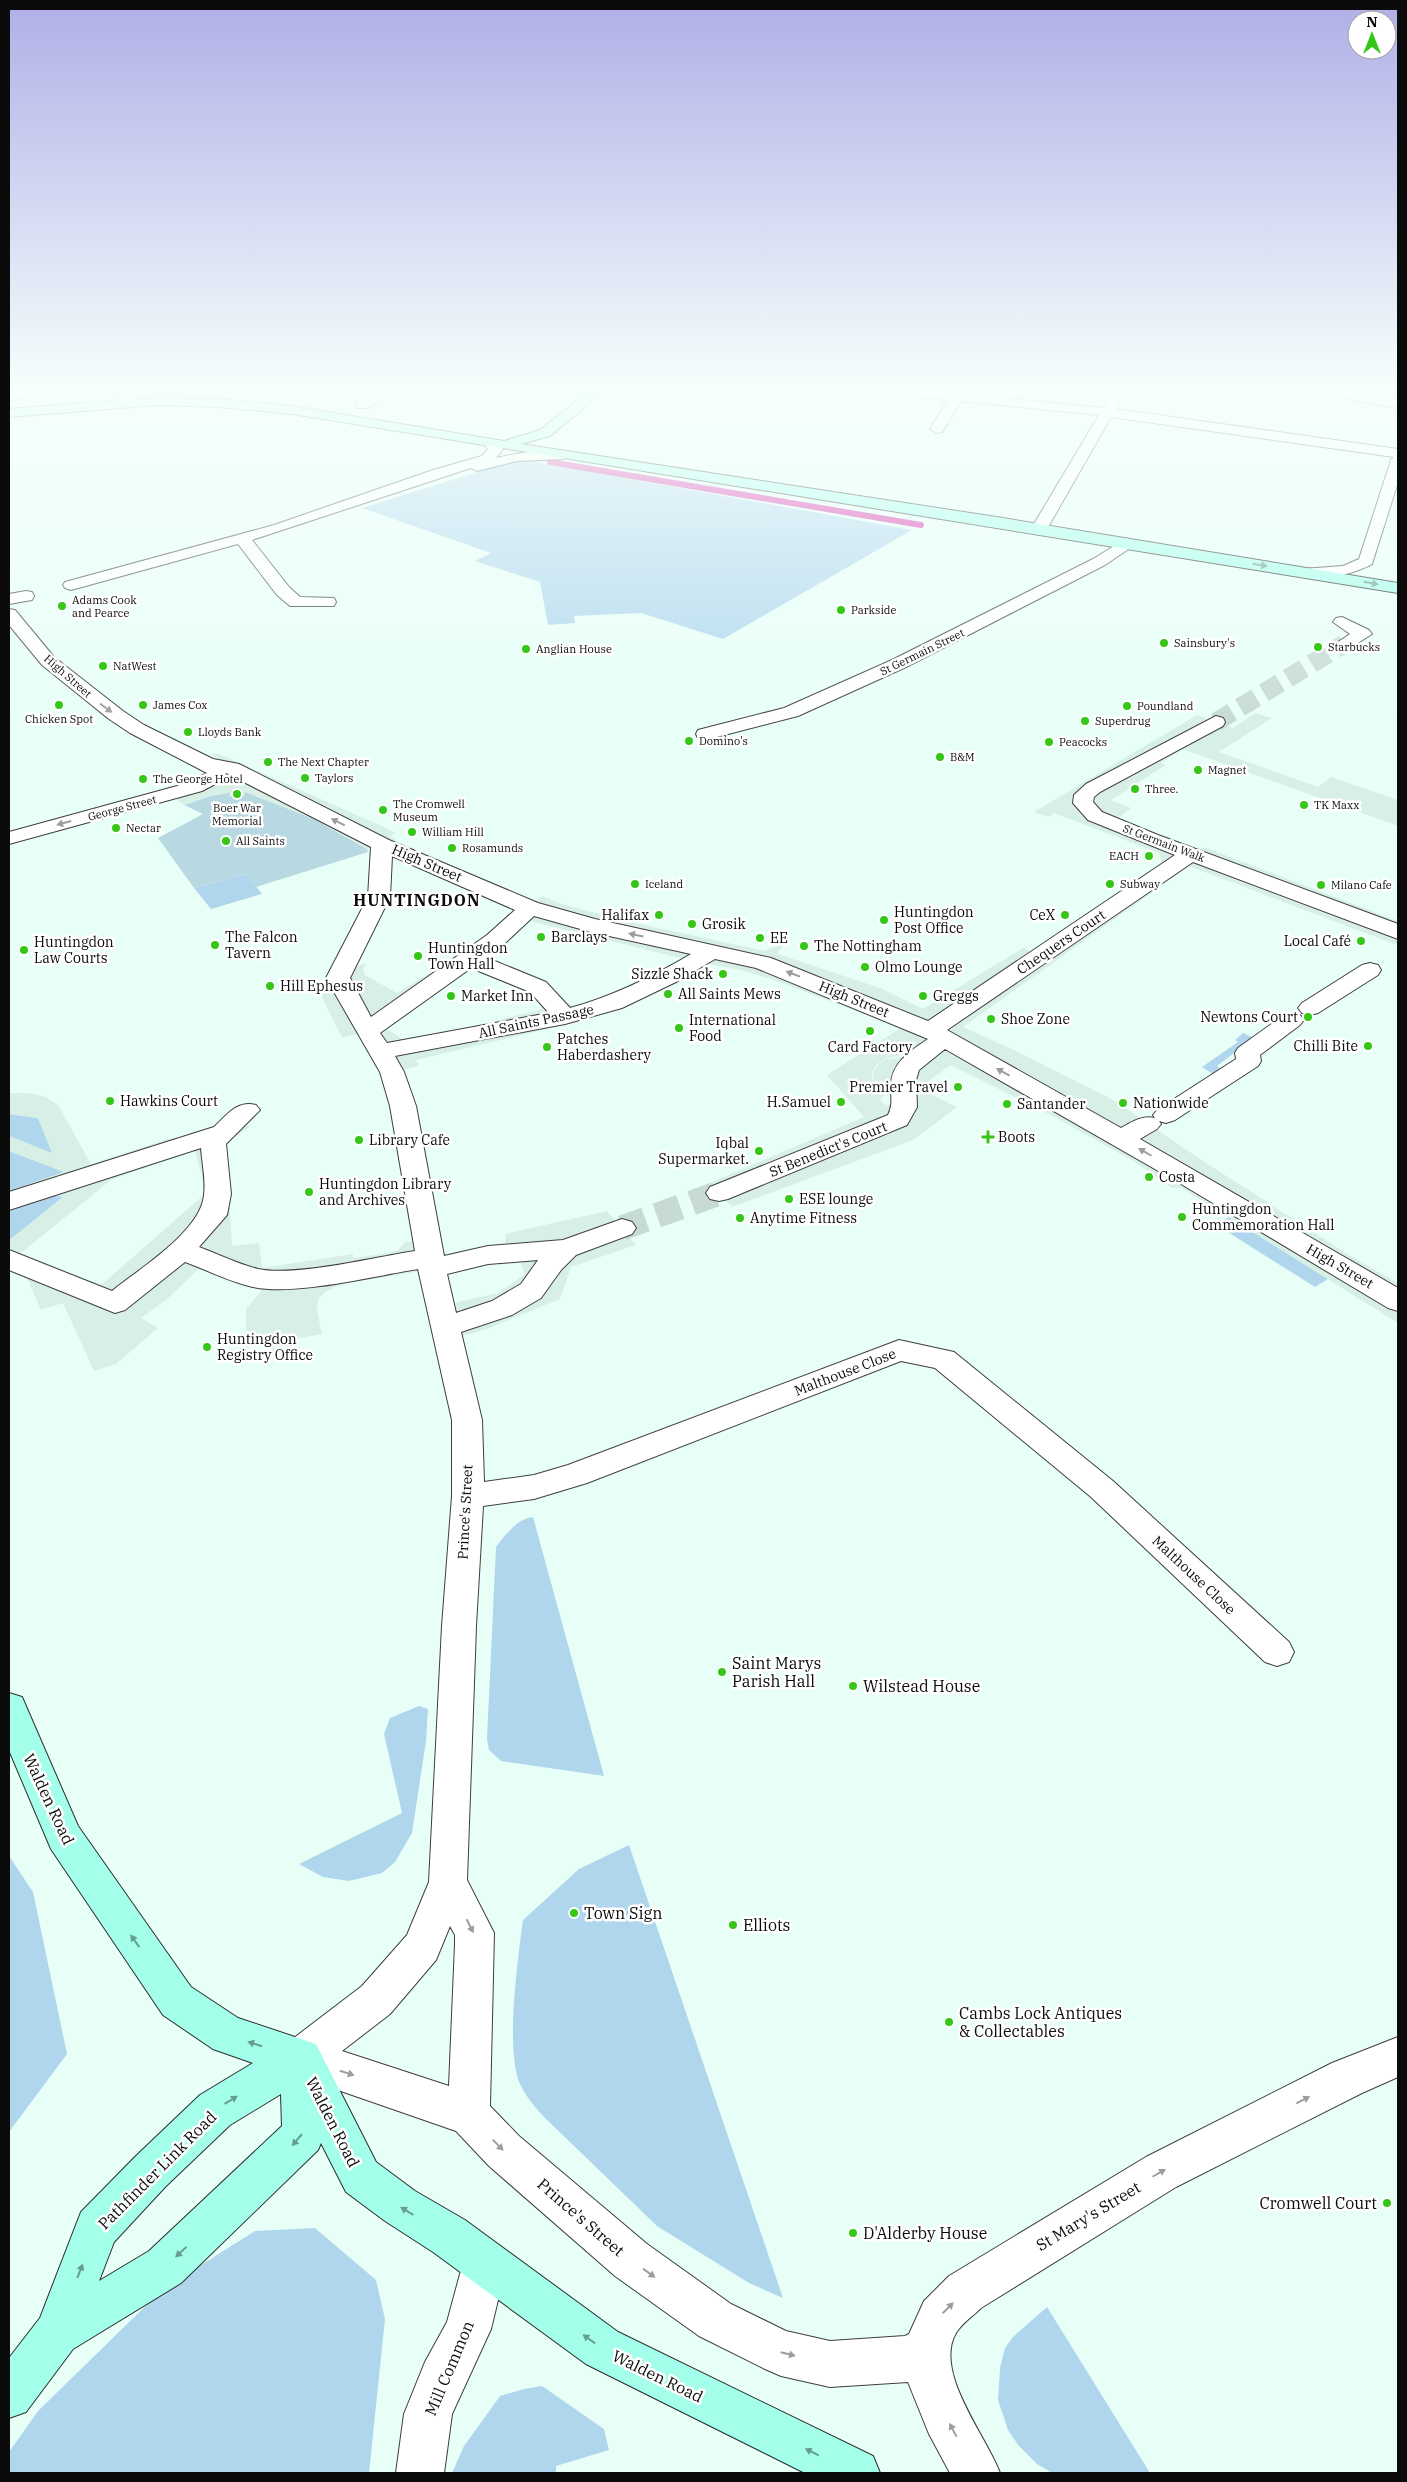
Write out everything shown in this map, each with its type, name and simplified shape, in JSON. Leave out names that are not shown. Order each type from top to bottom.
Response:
[{"type":"main road","points":[[858,501],[1398,588]]},
{"type":"main road","name":"Walden Road","points":[[9,1708],[64,1837],[176,2001],[227,2035],[301,2058],[361,2177],[400,2206],[449,2236],[602,2348],[856,2473]]},
{"type":"main road","points":[[57,2334],[165,2267],[303,2135],[301,2058]]},
{"type":"main road","name":"Pathfinder Link Road","points":[[9,2395],[57,2334],[97,2228],[151,2171],[215,2110],[301,2058]]},
{"type":"street","points":[[71,585],[240,537],[280,528],[359,501]]},
{"type":"street","points":[[1039,529],[1055,501]]},
{"type":"street","points":[[1308,572],[1342,572],[1355,569],[1366,562],[1385,501]]},
{"type":"street","points":[[240,537],[283,591],[296,602],[328,602]]},
{"type":"street","name":"St Germain Street","points":[[705,734],[791,712],[890,667],[1099,562],[1127,543]]},
{"type":"street","points":[[9,599],[26,596]]},
{"type":"street","name":"High Street","points":[[9,614],[48,661],[83,691],[137,729],[208,764],[232,768],[382,844],[530,908],[591,925],[763,963],[936,1034],[1121,1138],[1398,1301]]},
{"type":"street","points":[[1342,622],[1362,634],[1344,644]]},
{"type":"street","name":"St Germain Walk","points":[[1216,722],[1084,795],[1083,803],[1095,816],[1398,932]]},
{"type":"street","name":"George Street","points":[[9,838],[196,787],[216,776],[217,771],[208,764]]},
{"type":"street","name":"High Street","points":[[196,787],[231,785],[272,789]]},
{"type":"street","name":"Prince's Street","points":[[301,2058],[376,2000],[422,1947],[448,1882],[459,1626],[468,1496],[467,1420],[445,1328],[403,1106],[392,1072],[338,978],[379,897],[382,844]]},
{"type":"street","name":"Chequers Court","points":[[936,1034],[1191,854]]},
{"type":"street","points":[[362,1022],[469,959],[495,940],[530,908]]},
{"type":"street","name":"All Saints Passage","points":[[379,1052],[564,1017],[614,1002],[670,976],[712,951]]},
{"type":"street","points":[[469,959],[538,987],[564,1017]]},
{"type":"street","points":[[1121,1138],[1157,1120],[1249,1061],[1247,1053],[1301,1014],[1370,970]]},
{"type":"street","name":"St Benedict's Court","points":[[719,1193],[898,1120],[905,1110],[907,1101],[904,1076],[908,1067],[936,1034]]},
{"type":"street","points":[[9,1259],[115,1303],[181,1250],[213,1215],[218,1194],[213,1142],[247,1110]]},
{"type":"street","points":[[9,1201],[224,1132]]},
{"type":"street","points":[[181,1250],[255,1278],[280,1279],[432,1263],[488,1255],[566,1249],[622,1228]]},
{"type":"street","points":[[445,1328],[502,1308],[531,1292],[551,1263],[566,1249]]},
{"type":"street","name":"Malthouse Close","points":[[468,1496],[534,1487],[576,1475],[899,1350],[944,1359],[1102,1489],[1277,1652]]},
{"type":"street","name":"Prince's Street","points":[[448,1882],[474,1933],[475,1944],[468,2114],[504,2151],[631,2260],[714,2320],[781,2353],[830,2364],[907,2359],[926,2350]]},
{"type":"street","name":"St Mary's Street","points":[[926,2350],[940,2317],[964,2292],[1161,2172],[1347,2078],[1398,2057]]},
{"type":"street","points":[[301,2058],[468,2114]]},
{"type":"street","name":"Mill Common","points":[[420,2473],[428,2414],[442,2379],[468,2329],[485,2263]]},
{"type":"street","points":[[926,2350],[935,2395],[976,2473]]},
{"type":"shaded area","points":[[385,501],[751,501],[912,530],[723,639],[641,613],[574,616],[575,623],[548,625],[540,582],[475,561],[491,553],[362,508]]},
{"type":"shaded area","points":[[1255,713],[1272,718],[1219,752],[1318,787],[1331,777],[1398,800],[1398,826],[1182,749],[1161,763],[1166,765],[1111,800],[1131,808],[1116,820],[1197,851],[1204,847],[1398,921],[1398,944],[1189,866],[963,1027],[1016,1051],[1115,1101],[1197,1157],[1349,1255],[1398,1283],[1398,1323],[1182,1188],[1172,1188],[1135,1162],[1053,1116],[951,1065],[919,1088],[957,1107],[913,1140],[732,1207],[710,1183],[864,1117],[827,1075],[901,1028],[771,979],[705,963],[696,967],[677,983],[613,1009],[547,1029],[416,1060],[419,1066],[392,1072],[367,1031],[342,1038],[317,987],[326,985],[364,963],[366,965],[363,968],[365,975],[397,993],[488,938],[502,943],[487,960],[542,982],[575,1008],[608,997],[664,971],[684,959],[518,918],[542,896],[561,904],[626,921],[765,951],[784,943],[778,954],[880,988],[923,1009],[1023,948],[1030,951],[1162,864],[1159,853],[1054,813],[1048,817],[1034,812],[1197,715],[1233,728]],"holes":[[[475,968],[531,992],[543,1009],[408,1043],[383,1026]],[[901,1048],[914,1049],[904,1057],[886,1059],[877,1066],[873,1073],[874,1084],[877,1090],[885,1095],[893,1095],[892,1105],[886,1105],[880,1100],[884,1095],[876,1090],[873,1086],[872,1073],[876,1065],[885,1059],[901,1055],[898,1051]]]},
{"type":"shaded area","points":[[210,754],[219,754],[384,827],[395,833],[390,837],[397,839],[367,849],[314,819],[245,792],[244,796],[229,796],[230,793],[210,796],[184,805],[175,798],[214,785],[227,774],[225,762]]},
{"type":"shaded area","points":[[230,792],[245,792],[314,819],[367,849],[368,852],[256,887],[246,874],[194,888],[158,838],[203,814],[184,805],[210,796]]},
{"type":"shaded area","points":[[246,874],[262,894],[211,909],[194,888]]},
{"type":"shaded area","points":[[1243,1033],[1256,1039],[1217,1066],[1221,1069],[1213,1074],[1202,1067],[1238,1042],[1235,1040]]},
{"type":"shaded area","points":[[9,1093],[28,1093],[46,1097],[58,1105],[91,1164],[168,1139],[251,1126],[226,1143],[232,1246],[259,1243],[262,1268],[353,1254],[353,1258],[388,1253],[398,1250],[405,1242],[428,1240],[430,1258],[506,1248],[505,1234],[607,1211],[636,1245],[571,1267],[560,1299],[484,1330],[448,1340],[441,1309],[458,1302],[498,1293],[524,1275],[521,1261],[498,1265],[496,1259],[337,1286],[324,1293],[318,1300],[317,1310],[322,1334],[273,1343],[246,1330],[246,1309],[262,1290],[201,1267],[166,1300],[141,1318],[158,1328],[116,1364],[94,1371],[63,1303],[41,1310],[27,1278],[9,1271],[9,1238],[11,1239],[63,1197],[54,1195],[9,1210],[9,1191],[64,1172],[9,1151],[9,1136],[52,1153],[38,1118],[9,1114]],"holes":[[[195,1150],[206,1193],[101,1285],[21,1253],[111,1180]]]},
{"type":"shaded area","points":[[9,1114],[38,1118],[53,1154],[9,1136]]},
{"type":"shaded area","points":[[9,1151],[65,1172],[9,1191]]},
{"type":"shaded area","points":[[54,1195],[63,1197],[11,1239],[9,1238],[9,1210]]},
{"type":"shaded area","points":[[1229,1217],[1328,1279],[1315,1287],[1215,1224]]},
{"type":"shaded area","points":[[533,1517],[604,1776],[501,1761],[489,1750],[487,1739],[496,1547],[517,1524]]},
{"type":"shaded area","points":[[419,1706],[428,1709],[426,1741],[412,1833],[395,1862],[382,1873],[349,1881],[323,1877],[299,1864],[402,1813],[384,1734],[390,1718]]},
{"type":"shaded area","points":[[629,1845],[783,2298],[749,2283],[657,2226],[545,2118],[528,2098],[520,2084],[513,2050],[513,2027],[523,1920],[579,1869]]},
{"type":"shaded area","points":[[9,1856],[33,1892],[67,2054],[9,2132]]},
{"type":"shaded area","points":[[315,2228],[376,2280],[385,2319],[369,2473],[9,2473],[9,2452],[38,2411],[163,2289],[255,2231]]},
{"type":"shaded area","points":[[1047,2307],[1150,2473],[1052,2473],[1037,2464],[1019,2446],[1008,2430],[998,2400],[1000,2368],[1005,2348],[1013,2337]]},
{"type":"shaded area","points":[[542,2386],[604,2429],[609,2450],[556,2466],[556,2473],[452,2473],[464,2446],[500,2396]]},
{"type":"waterway","points":[[779,501],[921,525]]},
{"type":"tunnel","points":[[1216,722],[1344,644]]},
{"type":"tunnel","points":[[622,1228],[719,1193]]},
{"type":"place","name":"Adams Cook and Pearce","points":[[62,606]]},
{"type":"place","name":"Parkside","points":[[841,610]]},
{"type":"place","name":"Sainsbury's","points":[[1164,643]]},
{"type":"place","name":"Starbucks","points":[[1318,647]]},
{"type":"place","name":"Anglian House","points":[[526,649]]},
{"type":"place","name":"NatWest","points":[[103,666]]},
{"type":"place","name":"Chicken Spot","points":[[59,705]]},
{"type":"place","name":"James Cox","points":[[143,705]]},
{"type":"place","name":"Poundland","points":[[1127,706]]},
{"type":"place","name":"Superdrug","points":[[1085,721]]},
{"type":"place","name":"Lloyds Bank","points":[[188,732]]},
{"type":"place","name":"Domino's","points":[[689,741]]},
{"type":"place","name":"Peacocks","points":[[1049,742]]},
{"type":"place","name":"B&M","points":[[940,757]]},
{"type":"place","name":"The Next Chapter","points":[[268,762]]},
{"type":"place","name":"Magnet","points":[[1198,770]]},
{"type":"place","name":"Taylors","points":[[305,778]]},
{"type":"place","name":"The George Hotel","points":[[143,779]]},
{"type":"place","name":"Three.","points":[[1135,789]]},
{"type":"place","name":"Boer War Memorial","points":[[237,794]]},
{"type":"place","name":"TK Maxx","points":[[1304,805]]},
{"type":"place","name":"The Cromwell Museum","points":[[383,810]]},
{"type":"place","name":"Nectar","points":[[116,828]]},
{"type":"place","name":"William Hill","points":[[412,832]]},
{"type":"place","name":"All Saints","points":[[226,841]]},
{"type":"place","name":"Rosamunds","points":[[452,848]]},
{"type":"place","name":"EACH","points":[[1149,856]]},
{"type":"place","name":"Iceland","points":[[635,884]]},
{"type":"place","name":"Subway","points":[[1110,884]]},
{"type":"place","name":"Milano Cafe","points":[[1321,885]]},
{"type":"place","name":"Halifax","points":[[659,915]]},
{"type":"place","name":"CeX","points":[[1065,915]]},
{"type":"place","name":"Huntingdon Post Office","points":[[884,920]]},
{"type":"place","name":"Grosik","points":[[692,924]]},
{"type":"place","name":"Barclays","points":[[541,937]]},
{"type":"place","name":"EE","points":[[760,938]]},
{"type":"place","name":"Local Café","points":[[1361,941]]},
{"type":"place","name":"The Falcon Tavern","points":[[215,945]]},
{"type":"place","name":"The Nottingham","points":[[804,946]]},
{"type":"place","name":"Huntingdon Law Courts","points":[[24,950]]},
{"type":"place","name":"Huntingdon Town Hall","points":[[418,956]]},
{"type":"place","name":"Olmo Lounge","points":[[865,967]]},
{"type":"place","name":"Sizzle Shack","points":[[723,974]]},
{"type":"place","name":"Hill Ephesus","points":[[270,986]]},
{"type":"place","name":"All Saints Mews","points":[[668,994]]},
{"type":"place","name":"Market Inn","points":[[451,996]]},
{"type":"place","name":"Greggs","points":[[923,996]]},
{"type":"place","name":"Newtons Court","points":[[1308,1017]]},
{"type":"place","name":"Shoe Zone","points":[[991,1019]]},
{"type":"place","name":"International Food","points":[[679,1028]]},
{"type":"place","name":"Card Factory","points":[[870,1031]]},
{"type":"place","name":"Chilli Bite","points":[[1368,1046]]},
{"type":"place","name":"Patches Haberdashery","points":[[547,1047]]},
{"type":"place","name":"Premier Travel","points":[[958,1087]]},
{"type":"place","name":"Hawkins Court","points":[[110,1101]]},
{"type":"place","name":"H.Samuel","points":[[841,1102]]},
{"type":"place","name":"Nationwide","points":[[1123,1103]]},
{"type":"place","name":"Santander","points":[[1007,1104]]},
{"type":"place","name":"Boots","points":[[988,1137]]},
{"type":"place","name":"Library Cafe","points":[[359,1140]]},
{"type":"place","name":"Iqbal Supermarket.","points":[[759,1151]]},
{"type":"place","name":"Costa","points":[[1149,1177]]},
{"type":"place","name":"Huntingdon Library and Archives","points":[[309,1192]]},
{"type":"place","name":"ESE lounge","points":[[789,1199]]},
{"type":"place","name":"Huntingdon Commemoration Hall","points":[[1182,1217]]},
{"type":"place","name":"Anytime Fitness","points":[[740,1218]]},
{"type":"place","name":"Huntingdon Registry Office","points":[[207,1347]]},
{"type":"place","name":"Saint Marys Parish Hall","points":[[722,1672]]},
{"type":"place","name":"Wilstead House","points":[[853,1686]]},
{"type":"place","name":"Town Sign","points":[[574,1913]]},
{"type":"place","name":"Elliots","points":[[733,1925]]},
{"type":"place","name":"Cambs Lock Antiques & Collectables","points":[[949,2022]]},
{"type":"place","name":"Cromwell Court","points":[[1387,2203]]},
{"type":"place","name":"D'Alderby House","points":[[853,2233]]},
{"type":"district","name":"HUNTINGDON","points":[[417,900]]}]
